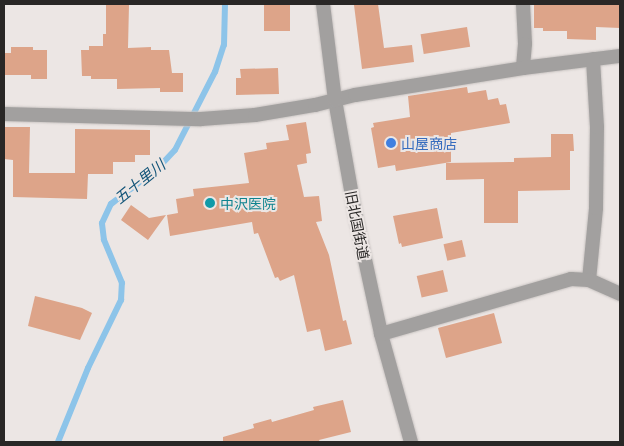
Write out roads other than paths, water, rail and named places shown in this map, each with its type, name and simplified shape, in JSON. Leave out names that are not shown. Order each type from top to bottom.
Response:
[{"type":"street","name":"旧北国街道","points":[[323,4],[335,100],[356,218],[381,334],[411,442]]},
{"type":"street","points":[[523,4],[525,44],[523,68]]},
{"type":"street","points":[[4,114],[202,119],[255,115],[523,68],[620,56]]},
{"type":"street","points":[[589,280],[596,208],[597,127],[593,59]]},
{"type":"street","points":[[381,334],[571,279],[589,280],[620,294]]},
{"type":"waterway","name":"五十里川","points":[[58,442],[88,368],[121,300],[122,283],[104,240],[102,223],[111,204],[159,167],[175,150],[215,72],[224,45],[225,4]]},
{"type":"place","name":"山屋商店","points":[[391,143]]},
{"type":"place","name":"中沢医院","points":[[210,203]]}]
